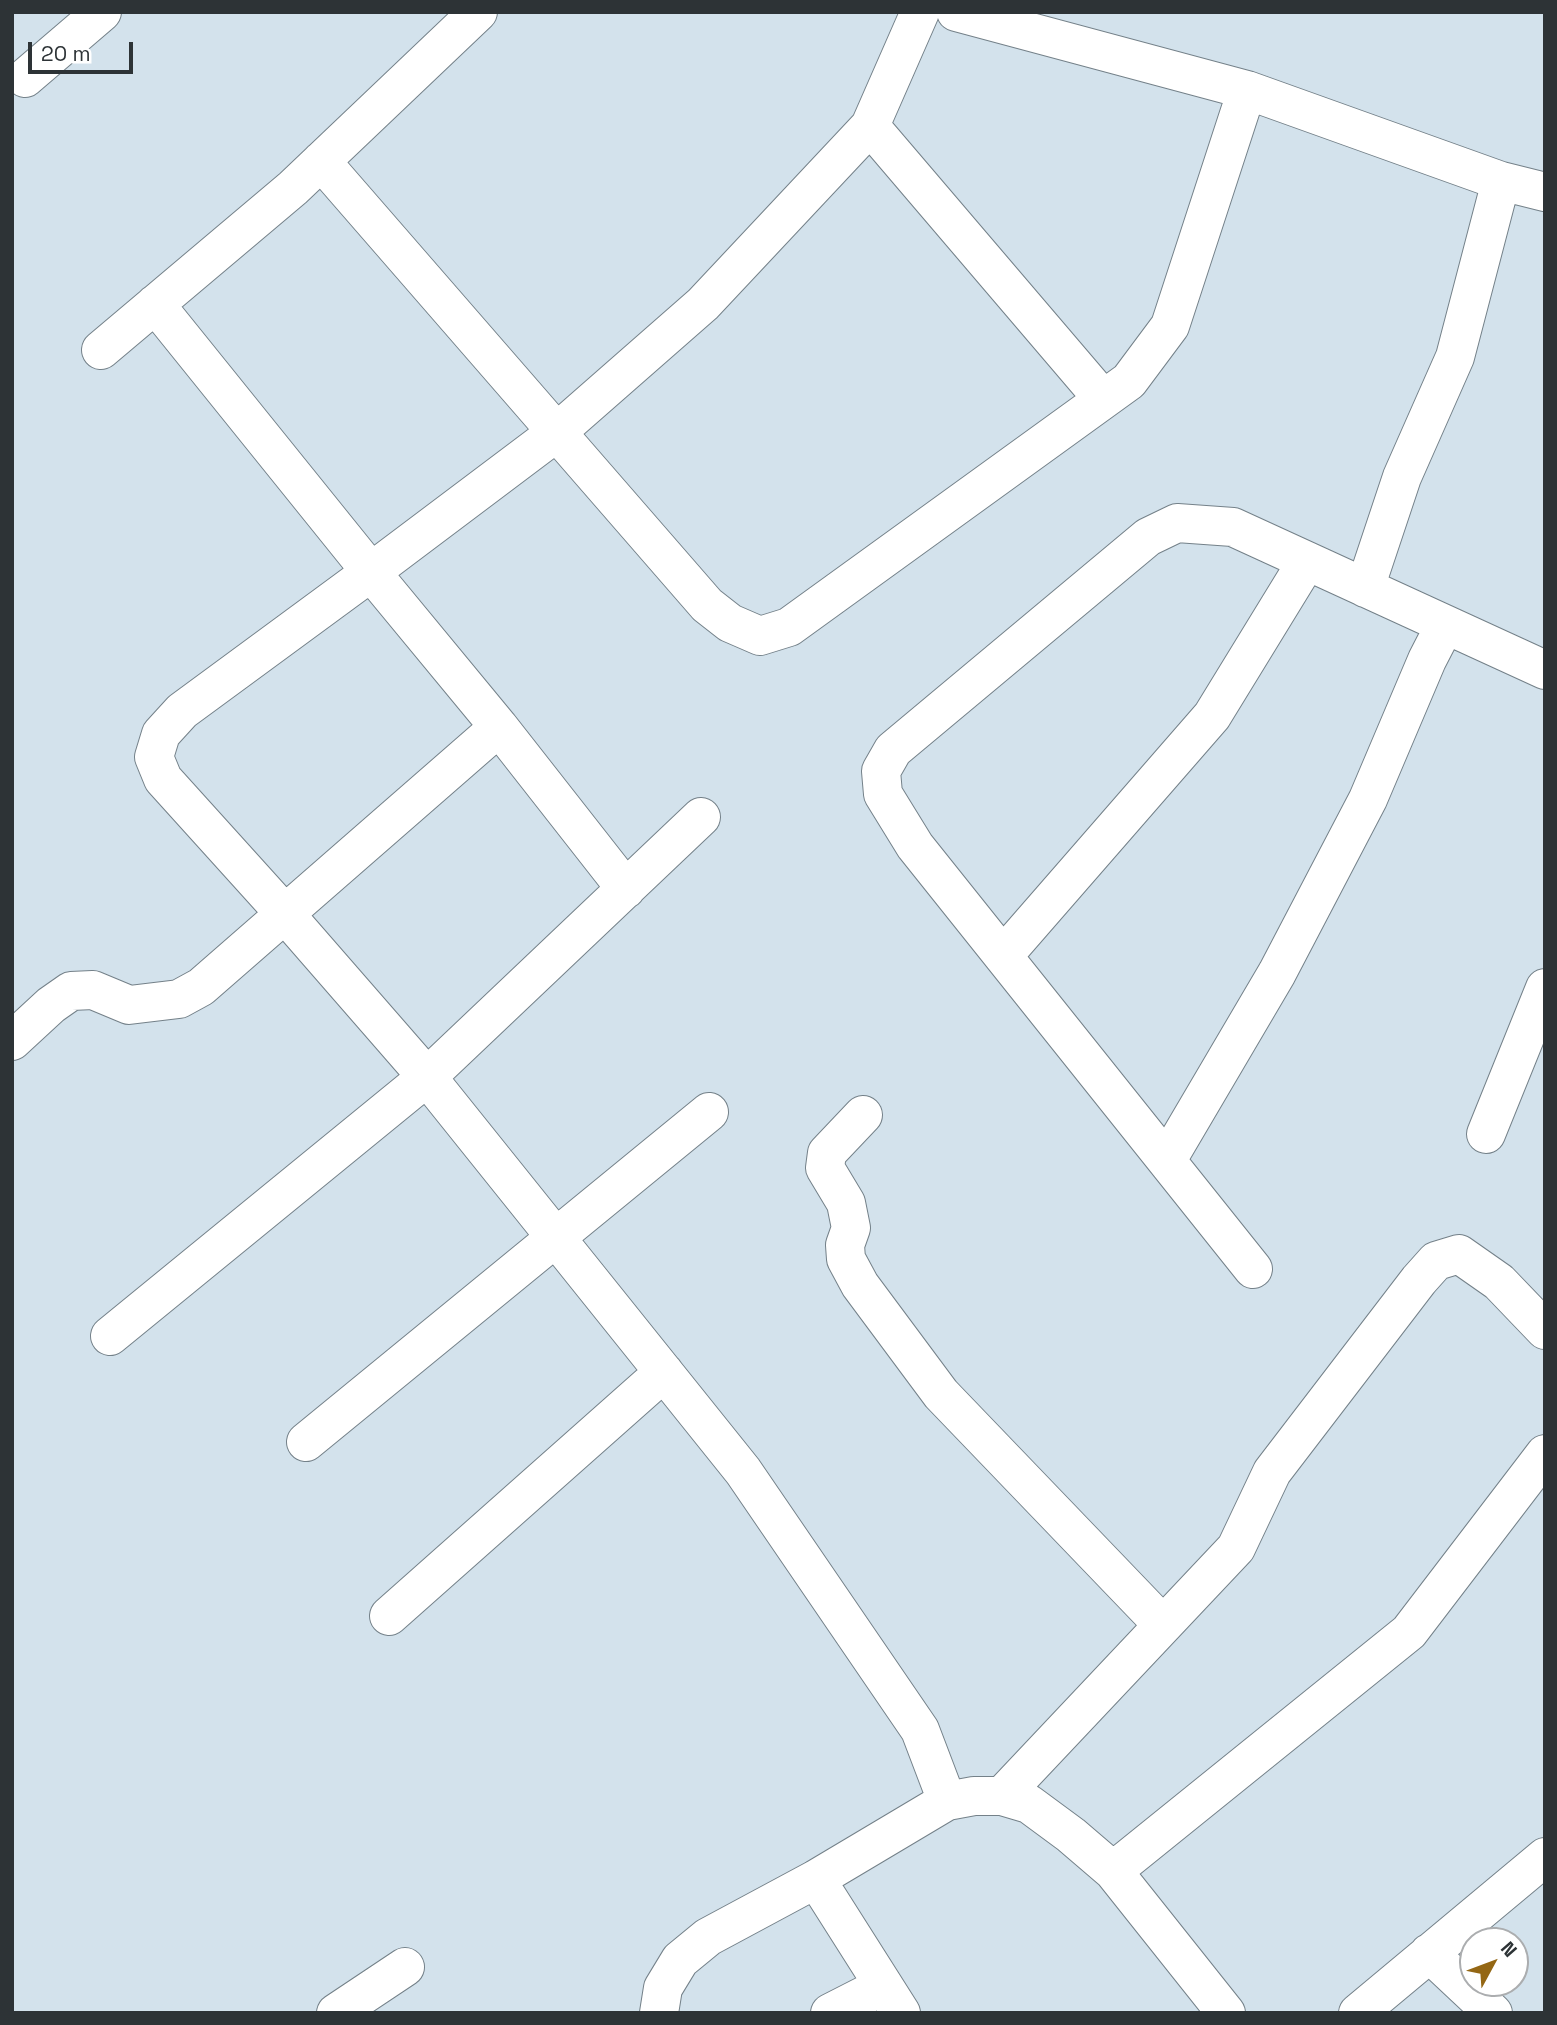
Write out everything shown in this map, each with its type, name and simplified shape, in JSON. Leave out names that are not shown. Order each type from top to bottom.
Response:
[{"type":"street","points":[[24,78],[102,12]]},
{"type":"street","points":[[101,349],[293,188],[478,12]]},
{"type":"street","points":[[920,12],[870,126],[703,304],[556,432],[182,711],[161,734],[154,757],[163,779],[427,1077],[743,1471],[920,1730],[947,1801]]},
{"type":"street","points":[[956,12],[1247,90],[1501,181],[1545,192]]},
{"type":"street","points":[[321,161],[707,605],[730,623],[760,636],[789,627],[1129,381],[1170,326],[1247,90]]},
{"type":"street","points":[[870,126],[1103,399]]},
{"type":"street","points":[[1365,588],[1402,477],[1455,357],[1501,181]]},
{"type":"street","points":[[155,304],[370,572],[499,727],[626,889]]},
{"type":"street","points":[[1253,1269],[915,846],[883,794],[881,771],[893,750],[1148,537],[1177,523],[1233,527],[1545,670]]},
{"type":"street","points":[[1003,956],[1212,716],[1307,561]]},
{"type":"street","points":[[1167,1160],[1277,973],[1368,799],[1427,660],[1445,625]]},
{"type":"street","points":[[12,1041],[51,1005],[72,991],[93,990],[129,1005],[179,999],[201,987],[499,727]]},
{"type":"street","points":[[110,1336],[427,1077],[701,817]]},
{"type":"street","points":[[1486,1134],[1545,988]]},
{"type":"street","points":[[306,1442],[709,1112]]},
{"type":"street","points":[[863,1115],[827,1153],[825,1168],[846,1203],[851,1228],[845,1245],[846,1259],[860,1285],[941,1394],[1163,1626]]},
{"type":"street","points":[[1002,1797],[1236,1548],[1272,1472],[1436,1261],[1459,1254],[1471,1261],[1499,1282],[1545,1330]]},
{"type":"street","points":[[389,1616],[664,1372]]},
{"type":"street","points":[[1113,1871],[1409,1632],[1545,1454]]},
{"type":"street","points":[[659,2013],[663,1988],[680,1960],[708,1937],[816,1879],[947,1801],[974,1796],[1002,1797],[1029,1804],[1113,1871],[1226,2013]]},
{"type":"street","points":[[1358,2013],[1545,1857]]},
{"type":"street","points":[[816,1879],[892,1999],[831,2013]]},
{"type":"street","points":[[1429,1954],[1493,2013]]},
{"type":"street","points":[[336,2013],[405,1967]]}]
